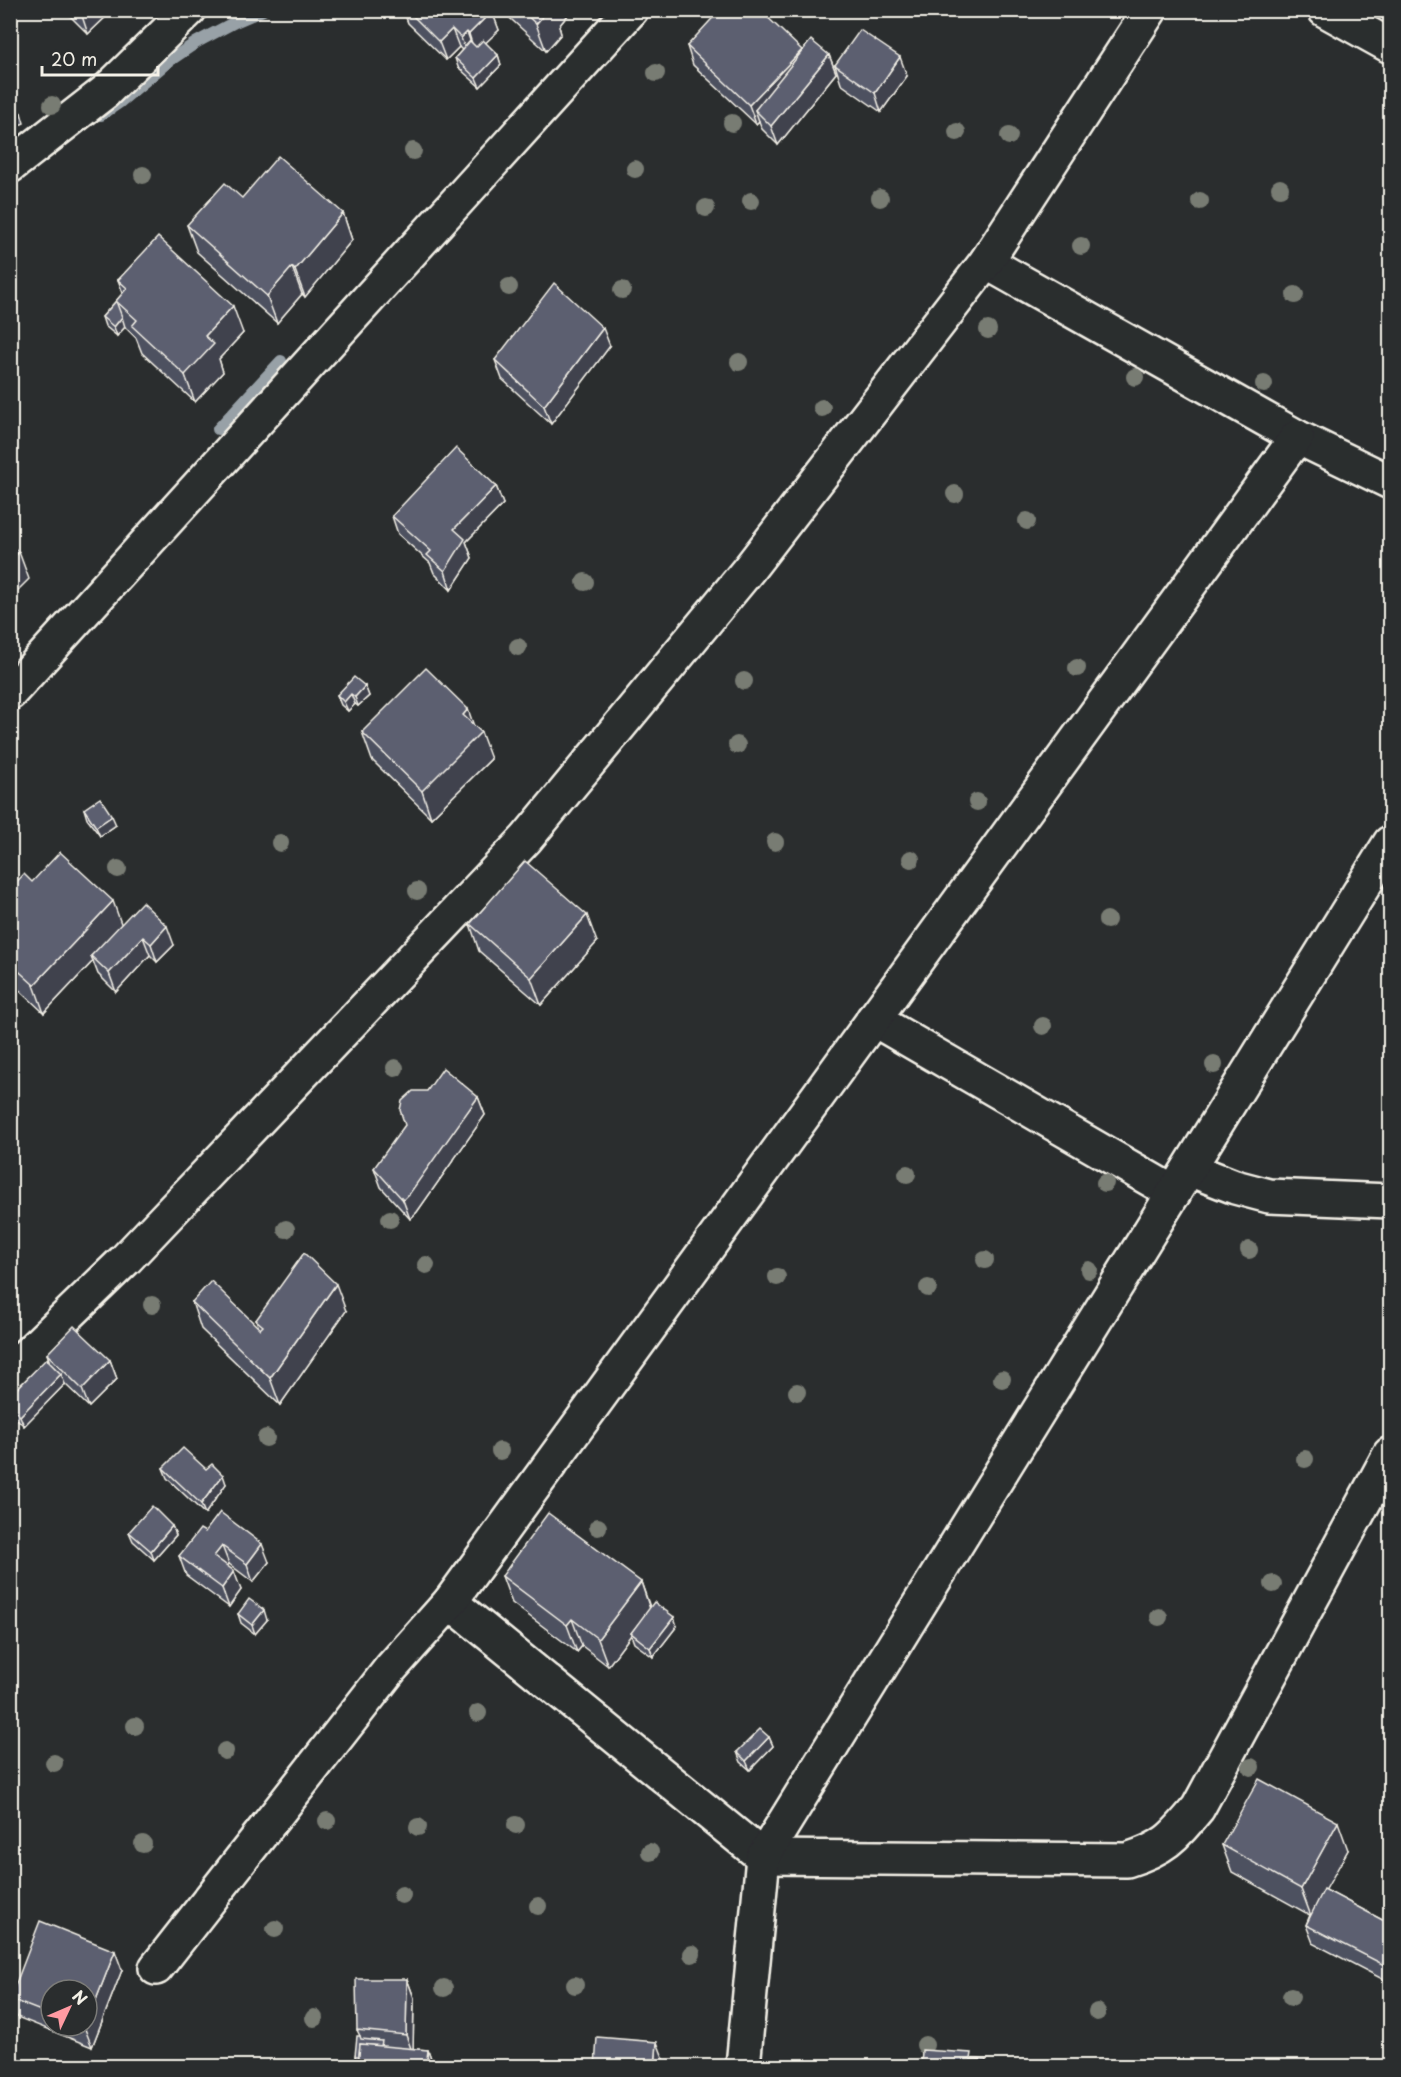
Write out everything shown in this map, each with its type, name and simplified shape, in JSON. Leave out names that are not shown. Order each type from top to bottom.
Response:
[{"type":"street","points":[[10,166],[105,92],[189,10]]},
{"type":"street","points":[[10,693],[631,10]]},
{"type":"street","points":[[10,1371],[125,1260],[526,838],[749,569],[986,262],[1150,10]]},
{"type":"street","points":[[1325,10],[1390,46]]},
{"type":"street","points":[[986,262],[1297,437],[1390,482]]},
{"type":"street","points":[[156,1968],[392,1668],[450,1602],[1297,437]]},
{"type":"street","points":[[743,2067],[763,1857],[1390,843]]},
{"type":"street","points":[[873,1019],[1182,1181],[1235,1187],[1269,1196],[1390,1201]]},
{"type":"street","points":[[450,1602],[763,1857],[1127,1860],[1150,1852],[1173,1837],[1198,1808],[1390,1454]]},
{"type":"building","points":[[407,10],[492,11],[469,34],[467,32],[461,38],[452,29],[439,42]]},
{"type":"building","points":[[521,10],[548,10],[536,24]]},
{"type":"building","points":[[720,10],[760,10],[802,50],[749,105],[687,46]]},
{"type":"building","points":[[860,30],[900,57],[875,93],[835,65]]},
{"type":"building","points":[[483,40],[498,55],[476,78],[455,58],[470,41],[476,47]]},
{"type":"building","points":[[811,40],[829,55],[771,126],[755,110]]},
{"type":"building","points":[[10,103],[21,113],[10,118]]},
{"type":"building","points":[[278,156],[343,213],[295,270],[292,267],[267,296],[187,225],[225,183],[242,198]]},
{"type":"building","points":[[158,237],[233,306],[205,336],[214,344],[185,375],[132,326],[137,320],[116,301],[127,288],[118,280]]},
{"type":"building","points":[[554,283],[603,328],[544,406],[495,360]]},
{"type":"building","points":[[116,301],[122,317],[114,327],[102,317]]},
{"type":"building","points":[[456,448],[496,486],[454,529],[465,539],[445,571],[427,555],[431,551],[392,516]]},
{"type":"building","points":[[10,544],[19,552],[10,561]]},
{"type":"building","points":[[426,668],[468,709],[463,715],[481,732],[422,791],[362,732]]},
{"type":"building","points":[[354,677],[365,686],[355,697],[351,694],[344,702],[337,695]]},
{"type":"building","points":[[100,798],[112,816],[96,827],[84,809]]},
{"type":"building","points":[[60,852],[113,901],[34,985],[10,963],[10,889],[24,874],[32,882]]},
{"type":"building","points":[[525,861],[587,915],[531,978],[470,924]]},
{"type":"building","points":[[142,902],[167,926],[151,944],[143,937],[109,973],[91,956]]},
{"type":"building","points":[[443,1068],[478,1097],[403,1200],[374,1168],[405,1125],[400,1110],[402,1101],[413,1091],[427,1091]]},
{"type":"building","points":[[304,1253],[336,1284],[270,1378],[192,1302],[211,1281],[260,1329],[263,1326],[256,1320]]},
{"type":"building","points":[[74,1326],[110,1360],[82,1389],[47,1354]]},
{"type":"building","points":[[46,1359],[61,1374],[20,1416],[10,1406],[10,1396]]},
{"type":"building","points":[[183,1448],[206,1469],[212,1464],[223,1475],[201,1504],[163,1468]]},
{"type":"building","points":[[152,1506],[172,1526],[151,1551],[129,1532]]},
{"type":"building","points":[[220,1512],[262,1544],[247,1564],[222,1546],[214,1556],[234,1571],[222,1588],[179,1556],[200,1529],[205,1532]]},
{"type":"building","points":[[548,1513],[641,1582],[598,1639],[572,1619],[567,1625],[502,1576]]},
{"type":"building","points":[[249,1599],[264,1610],[252,1625],[238,1614]]},
{"type":"building","points":[[654,1602],[674,1617],[650,1648],[631,1633]]},
{"type":"building","points":[[760,1729],[769,1737],[746,1761],[737,1752]]},
{"type":"building","points":[[1259,1779],[1338,1822],[1301,1889],[1222,1845]]},
{"type":"building","points":[[1324,1889],[1390,1924],[1390,1968],[1306,1925]]},
{"type":"building","points":[[40,1921],[115,1951],[99,1992],[99,1978],[39,1978],[39,2010],[10,1999]]},
{"type":"building","points":[[356,1979],[407,1979],[406,2035],[357,2030]]},
{"type":"building","points":[[357,2036],[361,2039],[382,2041],[381,2046],[360,2044],[359,2056],[355,2056]]},
{"type":"building","points":[[597,2037],[657,2042],[655,2067],[595,2067]]},
{"type":"building","points":[[360,2044],[428,2050],[426,2067],[358,2067]]},
{"type":"building","points":[[922,2050],[972,2053],[971,2059],[986,2060],[986,2067],[921,2067]]},
{"type":"waterway","points":[[101,115],[169,61],[197,42],[263,10]]},
{"type":"waterway","points":[[218,429],[281,361]]}]
